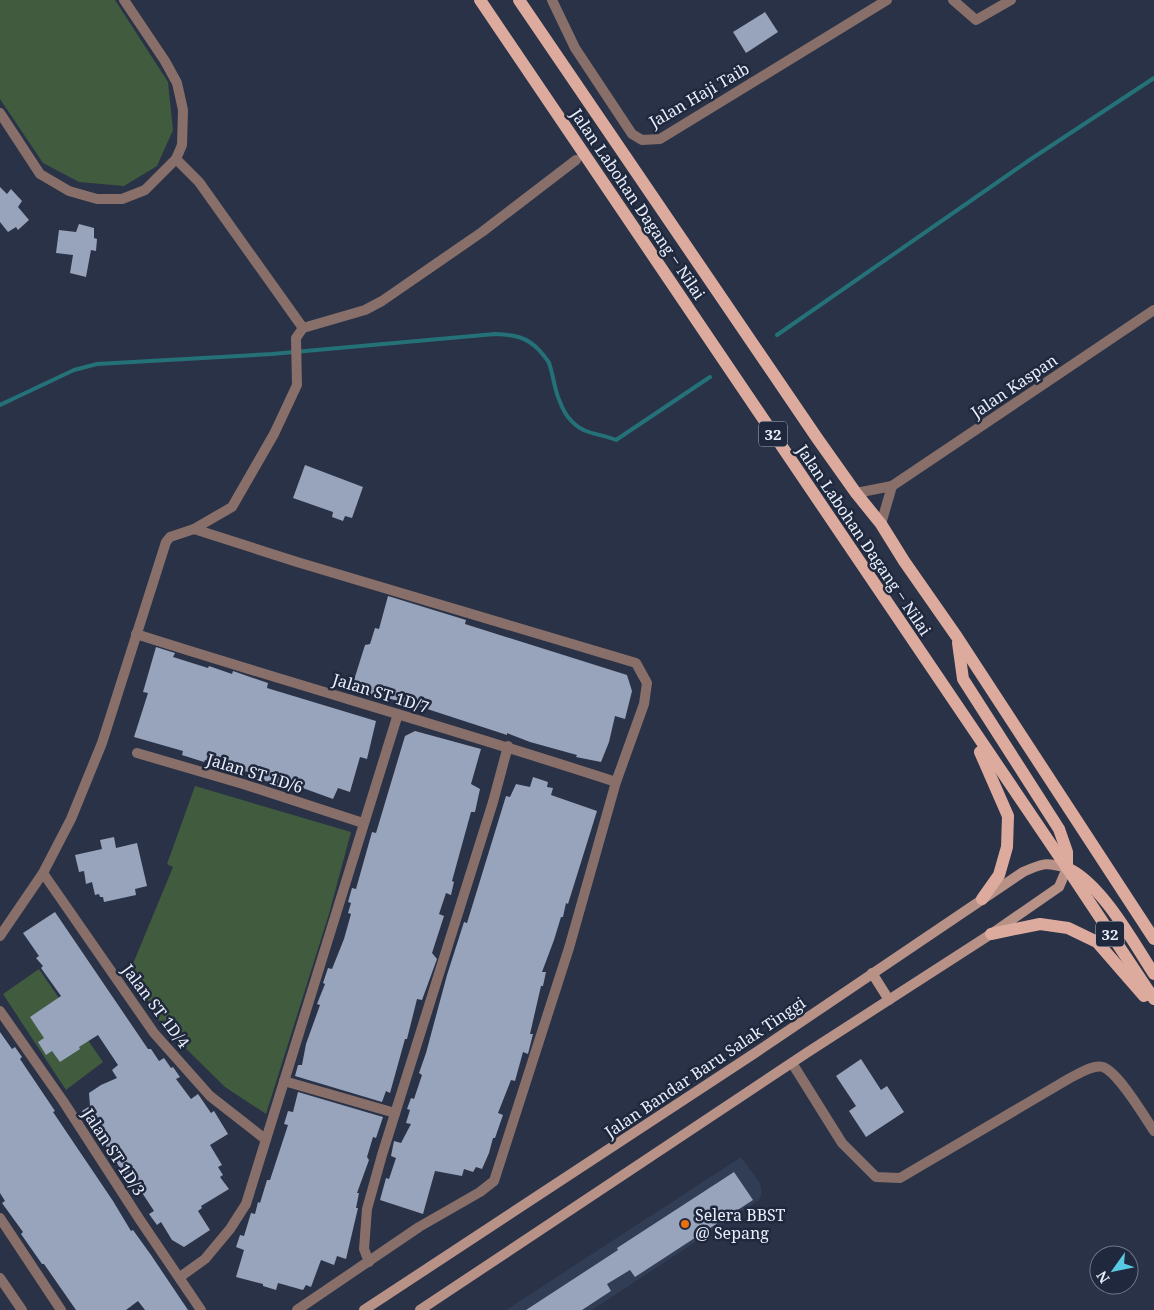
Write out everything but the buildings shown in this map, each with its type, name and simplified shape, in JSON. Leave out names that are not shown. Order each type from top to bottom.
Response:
[{"type":"main road","name":"Jalan Labohan Dagang ‒ Nilai","points":[[480,0],[1067,868],[1154,1000]]},
{"type":"main road","name":"Jalan Labohan Dagang ‒ Nilai","points":[[519,0],[856,493],[881,524],[1154,939]]},
{"type":"main road","points":[[420,1310],[792,1063],[991,934],[1059,887],[1067,868],[1067,852],[1059,829],[963,680],[957,638]]},
{"type":"main road","points":[[946,690],[984,758],[1008,816],[1007,847],[999,875],[982,899]]},
{"type":"main road","name":"Jalan Bandar Baru Salak Tinggi","points":[[364,1310],[755,1053],[1023,872],[1039,865],[1050,863],[1067,868]]},
{"type":"main road","points":[[1067,868],[1080,875],[1104,899],[1154,974]]},
{"type":"main road","points":[[991,934],[1040,924],[1068,928],[1097,942],[1154,1007]]},
{"type":"main road","points":[[872,974],[888,1000]]},
{"type":"street","points":[[0,114],[40,174],[69,191],[97,199],[122,199],[145,190],[176,159],[182,145],[183,110],[176,83],[165,60],[124,0]]},
{"type":"street","points":[[525,0],[549,42]]},
{"type":"street","name":"Jalan Haji Taib","points":[[552,0],[575,48],[632,134],[642,140],[660,139],[887,0]]},
{"type":"street","points":[[953,0],[976,20],[1011,0]]},
{"type":"street","points":[[176,159],[199,182],[303,328]]},
{"type":"street","points":[[0,936],[43,873],[71,819],[102,742],[166,542],[170,537],[194,529],[232,507],[274,434],[296,385],[296,338],[303,328],[365,310],[382,301],[482,232],[576,160]]},
{"type":"street","name":"Jalan Kaspan","points":[[892,486],[1154,310]]},
{"type":"street","points":[[856,493],[892,486],[881,524]]},
{"type":"street","points":[[194,529],[636,663],[647,683],[644,704],[616,782],[569,948],[494,1181],[480,1192],[419,1227],[297,1310]]},
{"type":"street","name":"Jalan ST 1D/7","points":[[136,634],[276,679],[508,746],[616,782]]},
{"type":"street","points":[[180,1277],[205,1259],[230,1229],[246,1204],[398,714]]},
{"type":"street","points":[[369,1262],[364,1249],[367,1209],[395,1113],[448,950],[508,746]]},
{"type":"street","name":"Jalan ST 1D/6","points":[[138,753],[243,784],[363,823]]},
{"type":"street","name":"Jalan ST 1D/4","points":[[43,873],[154,1033],[210,1096],[266,1139]]},
{"type":"street","name":"Jalan ST 1D/3","points":[[0,1011],[63,1101],[140,1220],[202,1310]]},
{"type":"street","points":[[792,1063],[842,1143],[876,1177],[900,1178],[1070,1078],[1094,1067],[1103,1067],[1119,1079],[1154,1131]]},
{"type":"street","points":[[284,1081],[395,1113]]},
{"type":"street","points":[[0,1218],[62,1310]]},
{"type":"street","points":[[0,1278],[22,1310]]},
{"type":"shaded area","name":"Selera BBST @ Sepang","points":[[741,1157],[760,1183],[762,1193],[758,1201],[592,1310],[506,1310]]},
{"type":"green space","points":[[0,0],[115,0],[168,82],[173,130],[157,166],[124,186],[79,182],[43,163],[0,99]]},
{"type":"green space","points":[[195,786],[351,832],[329,914],[266,1114],[225,1087],[162,1025],[130,971],[173,867],[167,864]]},
{"type":"green space","points":[[39,969],[103,1062],[66,1090],[3,994]]},
{"type":"waterway","points":[[777,335],[1031,159],[1154,78]]},
{"type":"waterway","points":[[0,405],[74,370],[97,364],[272,354],[495,334],[519,337],[535,346],[549,363],[558,397],[568,417],[585,431],[616,440],[710,377]]},
{"type":"place","name":"Selera BBST @ Sepang","points":[[685,1224]]}]
